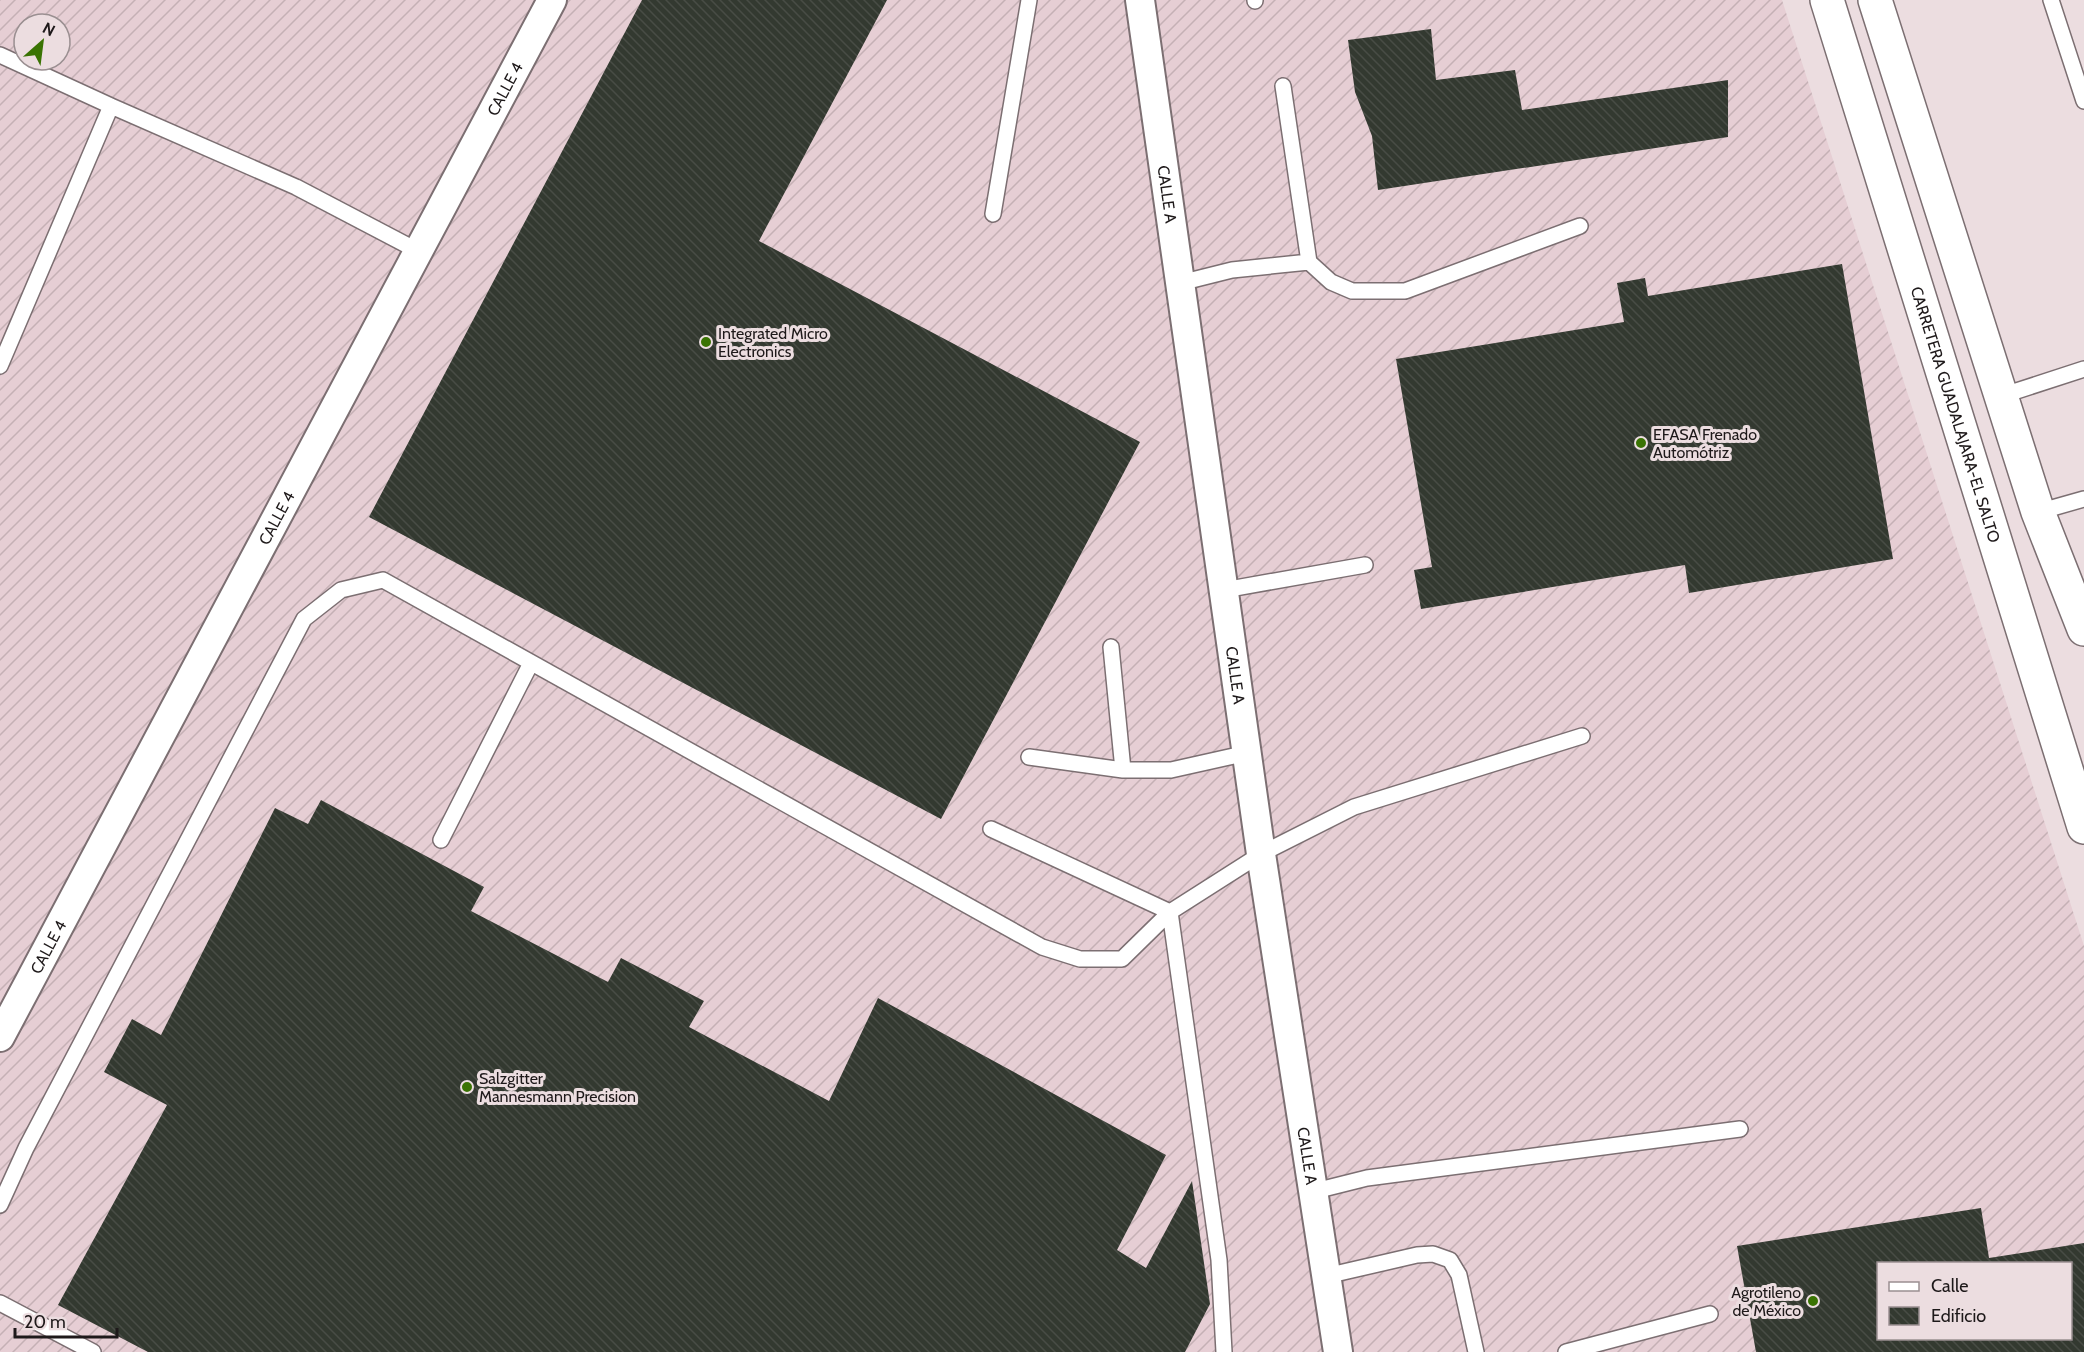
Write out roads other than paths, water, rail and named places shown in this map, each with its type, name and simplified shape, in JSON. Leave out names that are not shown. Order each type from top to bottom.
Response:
[{"type":"main road","name":"CARRETERA GUADALAJARA-EL SALTO","points":[[1827,0],[2084,826]]},
{"type":"main road","points":[[1875,0],[2038,512],[2084,628]]},
{"type":"street","name":"CALLE 4","points":[[0,1037],[552,0]]},
{"type":"street","name":"CALLE A","points":[[1140,0],[1262,854],[1338,1352]]},
{"type":"lane","points":[[993,214],[1029,0]]},
{"type":"lane","points":[[2051,0],[2084,101]]},
{"type":"lane","points":[[0,55],[296,187],[418,251]]},
{"type":"lane","points":[[1283,86],[1309,262],[1331,282],[1352,291],[1405,291],[1580,226]]},
{"type":"lane","points":[[0,366],[5,342],[111,106]]},
{"type":"lane","points":[[1180,283],[1232,270],[1309,262]]},
{"type":"lane","points":[[2001,396],[2084,369]]},
{"type":"lane","points":[[2038,512],[2084,499]]},
{"type":"lane","points":[[1224,590],[1365,565]]},
{"type":"lane","points":[[0,1205],[26,1148],[304,619],[341,590],[383,580],[1042,947],[1080,959],[1122,959],[1170,912],[1262,854],[1354,807],[1582,736]]},
{"type":"lane","points":[[1111,646],[1123,770]]},
{"type":"lane","points":[[441,840],[531,663]]},
{"type":"lane","points":[[1029,757],[1123,770],[1171,770],[1248,753]]},
{"type":"lane","points":[[991,829],[1170,912]]},
{"type":"lane","points":[[1170,912],[1219,1260],[1224,1352]]},
{"type":"lane","points":[[1315,1191],[1367,1178],[1740,1129]]},
{"type":"lane","points":[[1326,1276],[1417,1255],[1433,1254],[1450,1260],[1460,1275],[1476,1352]]},
{"type":"lane","points":[[0,1303],[93,1352]]},
{"type":"lane","points":[[1566,1352],[1710,1314]]},
{"type":"place","name":"Integrated Micro Electronics","points":[[706,342]]},
{"type":"place","name":"EFASA Frenado Automótriz","points":[[1641,443]]},
{"type":"place","name":"Salzgitter Mannesmann Precision","points":[[467,1087]]},
{"type":"place","name":"Agrotileno de México","points":[[1813,1301]]}]
